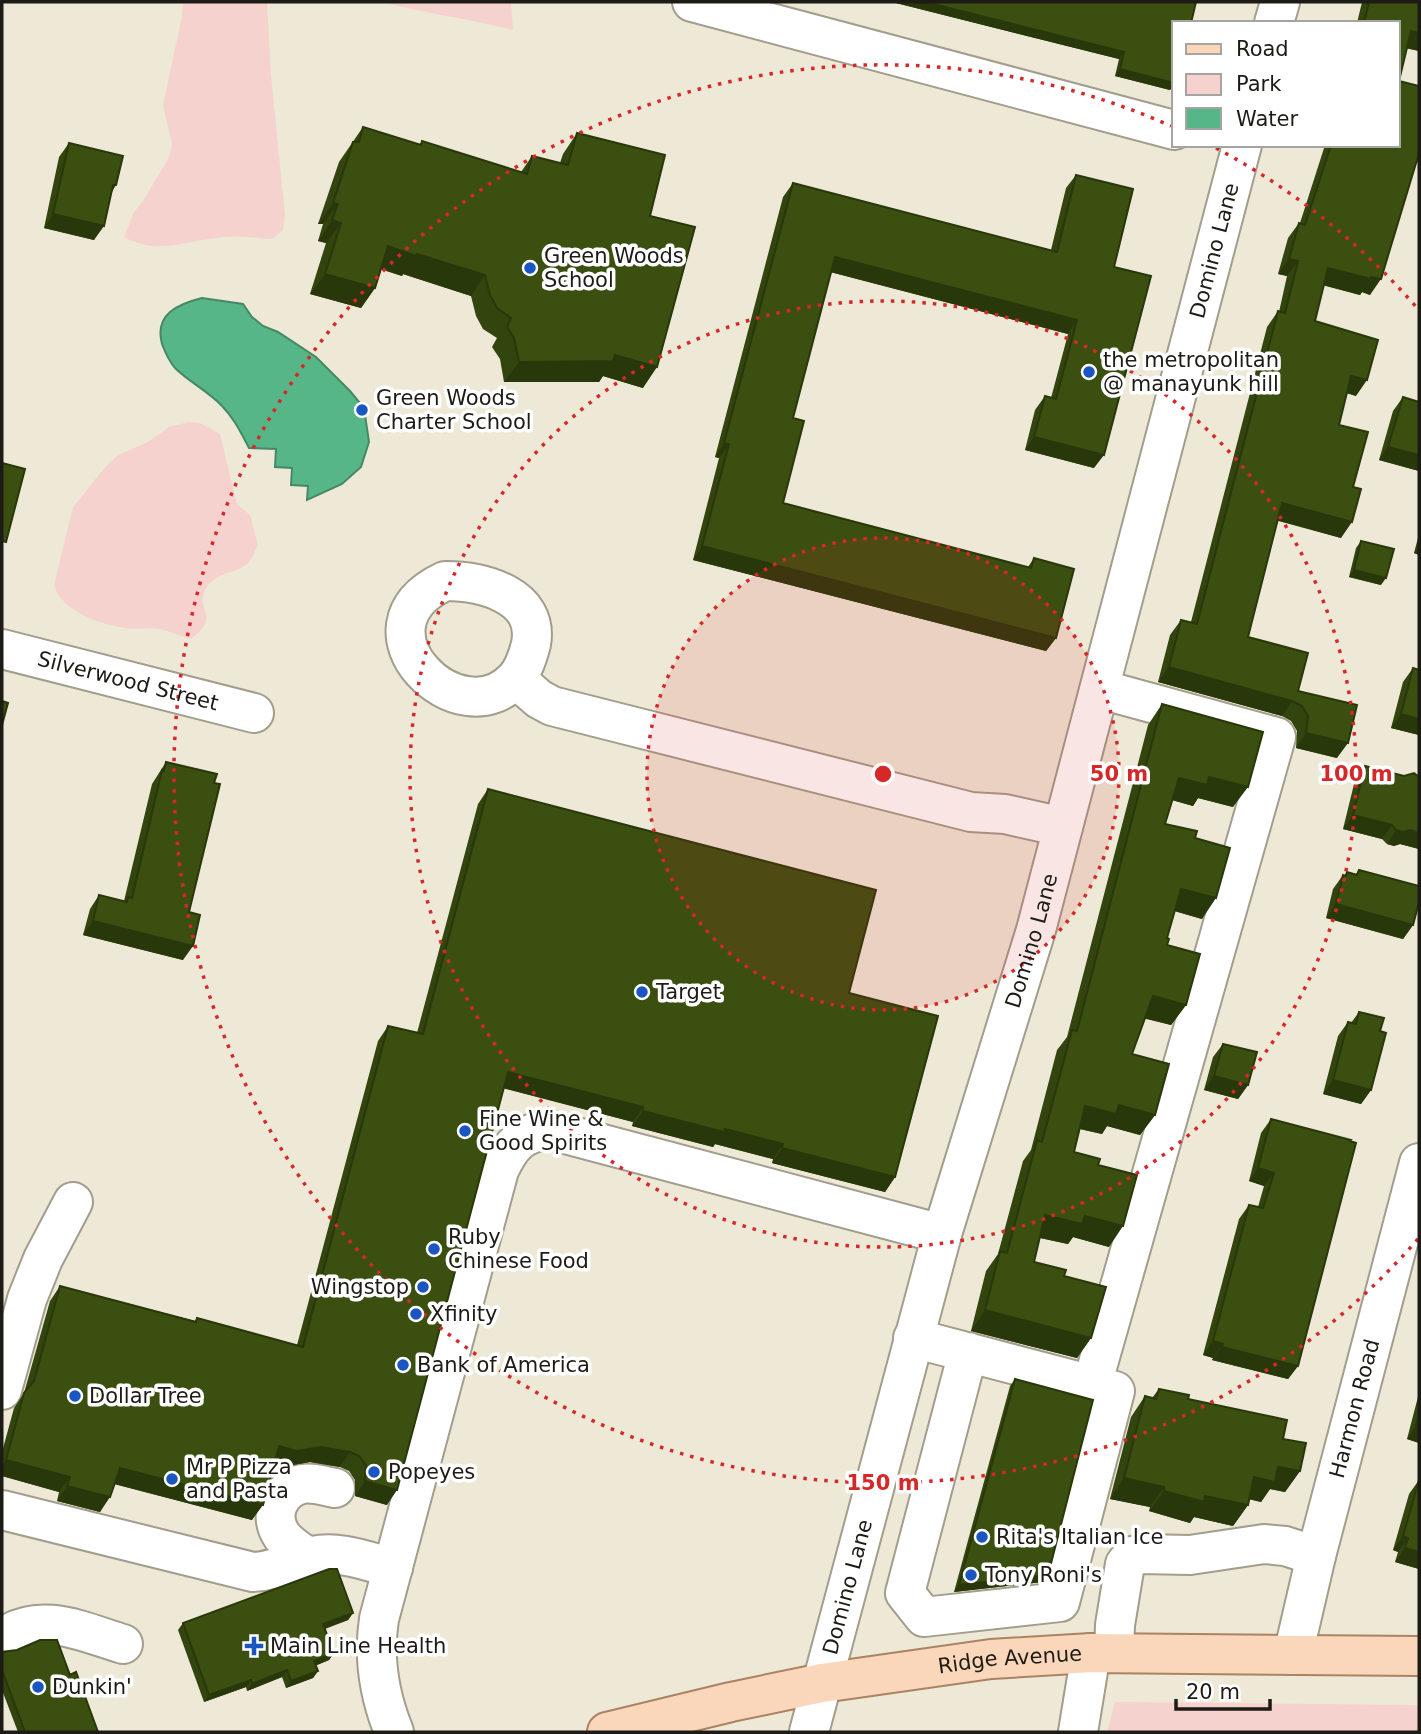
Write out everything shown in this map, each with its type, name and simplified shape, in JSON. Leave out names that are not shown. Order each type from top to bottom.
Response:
[{"type":"main road","name":"Ridge Avenue","points":[[607,1732],[822,1683],[990,1659],[1103,1653],[1419,1656]]},
{"type":"street","points":[[692,2],[1172,129]]},
{"type":"street","points":[[1275,21],[1280,2]]},
{"type":"street","name":"Domino Lane","points":[[809,1732],[942,1234],[1021,981],[1063,827],[1238,147]]},
{"type":"street","name":"Silverwood Street","points":[[2,649],[254,713]]},
{"type":"street","points":[[516,679],[539,699],[552,706],[971,813],[1005,814],[1063,827]]},
{"type":"street","points":[[1092,1385],[1276,737],[1100,689]]},
{"type":"street","points":[[394,1732],[386,1714],[376,1659],[379,1619],[393,1568],[399,1504],[499,1170],[514,1145],[533,1131],[550,1130],[942,1234]]},
{"type":"street","name":"Harmon Road","points":[[1293,1655],[1316,1556],[1419,1163]]},
{"type":"street","points":[[2,1390],[27,1299],[43,1259],[73,1202]]},
{"type":"street","points":[[913,1338],[968,1352],[1115,1391],[1060,1602],[924,1616],[905,1593],[968,1352]]},
{"type":"street","points":[[308,1557],[283,1537],[276,1526],[277,1504],[284,1494],[302,1484],[312,1483],[335,1488]]},
{"type":"street","points":[[2,1510],[253,1572],[272,1571],[308,1557],[327,1553],[346,1555],[393,1568]]},
{"type":"street","points":[[861,1539],[915,1555]]},
{"type":"street","points":[[1078,1732],[1103,1653],[1115,1625],[1125,1564],[1132,1556],[1190,1555],[1273,1544],[1316,1556]]},
{"type":"street","points":[[2,1638],[29,1625],[46,1623],[70,1627],[123,1644]]},
{"type":"green space","points":[[183,2],[267,2],[271,75],[285,215],[283,230],[272,239],[223,237],[159,246],[124,237],[134,212],[169,157],[172,144],[163,105]]},
{"type":"green space","points":[[381,2],[511,2],[513,30],[414,9]]},
{"type":"green space","points":[[189,422],[200,423],[220,434],[237,504],[250,515],[258,545],[252,558],[247,564],[209,584],[203,597],[205,625],[191,639],[159,629],[116,626],[83,615],[65,602],[54,585],[73,507],[118,455],[148,442],[169,427]]},
{"type":"green space","points":[[1115,1702],[1419,1705],[1419,1732],[1107,1732]]},
{"type":"water","points":[[202,298],[243,304],[263,326],[278,332],[316,357],[364,408],[369,442],[361,467],[342,484],[307,500],[308,486],[291,485],[292,468],[275,467],[276,449],[249,448],[237,426],[217,401],[173,365],[160,334],[165,318],[177,307]]},
{"type":"building","points":[[925,2],[1196,2],[1191,21],[1172,21],[1172,82],[1120,69],[1124,52]]},
{"type":"building","points":[[1369,2],[1419,2],[1419,33],[1411,31],[1400,77],[1400,21],[1364,21]]},
{"type":"building","points":[[1400,81],[1419,86],[1419,153],[1381,279],[1328,268],[1315,321],[1378,340],[1367,380],[1351,376],[1339,425],[1368,432],[1353,487],[1361,489],[1352,522],[1282,503],[1248,637],[1308,653],[1298,691],[1357,705],[1348,743],[1306,733],[1308,716],[1302,706],[1292,701],[1169,667],[1181,620],[1197,624],[1278,311],[1285,313],[1298,261],[1289,259],[1299,223],[1305,225],[1330,147],[1400,147]]},
{"type":"building","name":"Green Woods School","points":[[363,127],[421,145],[422,141],[527,174],[532,156],[568,165],[577,133],[665,155],[650,216],[695,227],[657,367],[615,355],[613,361],[519,362],[514,338],[507,327],[511,318],[497,308],[490,295],[485,275],[417,254],[416,256],[388,246],[375,288],[325,274],[341,223],[332,220],[338,204],[333,203],[353,142],[359,142]]},
{"type":"building","points":[[69,143],[123,156],[104,226],[53,214]]},
{"type":"building","points":[[1076,175],[1133,189],[1114,267],[1151,276],[1104,455],[1034,437],[1045,396],[1056,399],[1077,320],[835,257],[793,418],[804,421],[783,503],[1031,568],[1034,558],[1074,569],[1056,638],[702,546],[729,444],[724,443],[793,183],[1057,252]]},
{"type":"building","points":[[1403,397],[1419,402],[1419,455],[1388,447]]},
{"type":"building","points":[[2,463],[25,469],[6,542],[2,541]]},
{"type":"building","points":[[1361,541],[1394,549],[1386,578],[1354,570]]},
{"type":"building","points":[[1413,668],[1419,670],[1419,719],[1401,714]]},
{"type":"building","points":[[2,701],[8,703],[2,725]]},
{"type":"building","points":[[1162,704],[1263,732],[1248,787],[1209,777],[1207,785],[1179,778],[1165,824],[1197,831],[1195,838],[1230,848],[1216,898],[1181,889],[1167,938],[1167,945],[1200,954],[1186,1005],[1153,996],[1132,1054],[1169,1064],[1155,1115],[1119,1105],[1116,1114],[1085,1106],[1074,1152],[1100,1159],[1098,1165],[1137,1175],[1123,1226],[1085,1216],[1082,1224],[1045,1215],[1034,1262],[1066,1270],[1064,1276],[1106,1287],[1091,1338],[985,1310],[1000,1251],[1007,1253],[1037,1140],[1042,1142],[1072,1030],[1077,1031]]},
{"type":"building","points":[[166,762],[217,774],[214,783],[220,784],[189,912],[200,915],[193,946],[93,921],[99,895],[127,902],[128,897],[132,898]]},
{"type":"building","points":[[1365,766],[1404,776],[1414,773],[1419,777],[1419,833],[1396,830],[1392,825],[1353,815]]},
{"type":"building","points":[[488,789],[876,890],[849,993],[938,1016],[895,1177],[782,1148],[783,1144],[643,1111],[643,1107],[508,1072],[397,1490],[365,1481],[366,1465],[359,1456],[321,1447],[297,1451],[279,1446],[263,1505],[120,1468],[110,1497],[67,1486],[70,1477],[6,1460],[24,1393],[34,1381],[60,1286],[196,1322],[197,1318],[303,1347],[388,1026],[423,1034]]},
{"type":"building","points":[[1359,870],[1419,886],[1419,902],[1413,925],[1336,904],[1343,875],[1346,876],[1347,872],[1357,875]]},
{"type":"building","points":[[1359,1012],[1384,1018],[1380,1031],[1386,1033],[1371,1090],[1333,1080],[1348,1022],[1356,1024]]},
{"type":"building","points":[[1223,1044],[1257,1052],[1248,1085],[1214,1076]]},
{"type":"building","points":[[1271,1119],[1356,1143],[1298,1366],[1222,1347],[1223,1344],[1213,1341],[1249,1205],[1263,1208],[1274,1173],[1258,1168]]},
{"type":"building","points":[[1015,1379],[1093,1400],[1048,1575],[959,1585]]},
{"type":"building","points":[[1159,1389],[1189,1395],[1188,1399],[1287,1420],[1283,1439],[1306,1443],[1300,1471],[1278,1467],[1275,1482],[1254,1477],[1248,1505],[1205,1496],[1204,1502],[1164,1491],[1164,1487],[1124,1478],[1145,1396],[1156,1399]]},
{"type":"building","points":[[1419,1480],[1419,1552],[1405,1548],[1408,1538],[1403,1536]]},
{"type":"building","name":"Main Line Health","points":[[329,1569],[337,1569],[353,1613],[323,1624],[334,1653],[314,1661],[318,1671],[291,1681],[287,1670],[252,1684],[251,1680],[209,1695],[183,1623]]},
{"type":"building","name":"Dunkin'","points":[[40,1640],[57,1640],[70,1675],[76,1672],[98,1732],[25,1732],[2,1670],[2,1652],[17,1650]]},
{"type":"place","name":"Green Woods School","points":[[530,268]]},
{"type":"place","name":"the metropolitan @ manayunk hill","points":[[1089,372]]},
{"type":"place","name":"Green Woods Charter School","points":[[362,410]]},
{"type":"place","name":"Target","points":[[642,992]]},
{"type":"place","name":"Fine Wine & Good Spirits","points":[[465,1131]]},
{"type":"place","name":"Ruby Chinese Food","points":[[434,1249]]},
{"type":"place","name":"Wingstop","points":[[423,1287]]},
{"type":"place","name":"Xfinity","points":[[416,1314]]},
{"type":"place","name":"Bank of America","points":[[403,1365]]},
{"type":"place","name":"Dollar Tree","points":[[75,1396]]},
{"type":"place","name":"Popeyes","points":[[374,1472]]},
{"type":"place","name":"Mr P Pizza and Pasta","points":[[172,1479]]},
{"type":"place","name":"Rita's Italian Ice","points":[[982,1537]]},
{"type":"place","name":"Tony Roni's","points":[[971,1575]]},
{"type":"place","name":"Main Line Health","points":[[254,1646]]},
{"type":"place","name":"Dunkin'","points":[[38,1687]]}]
